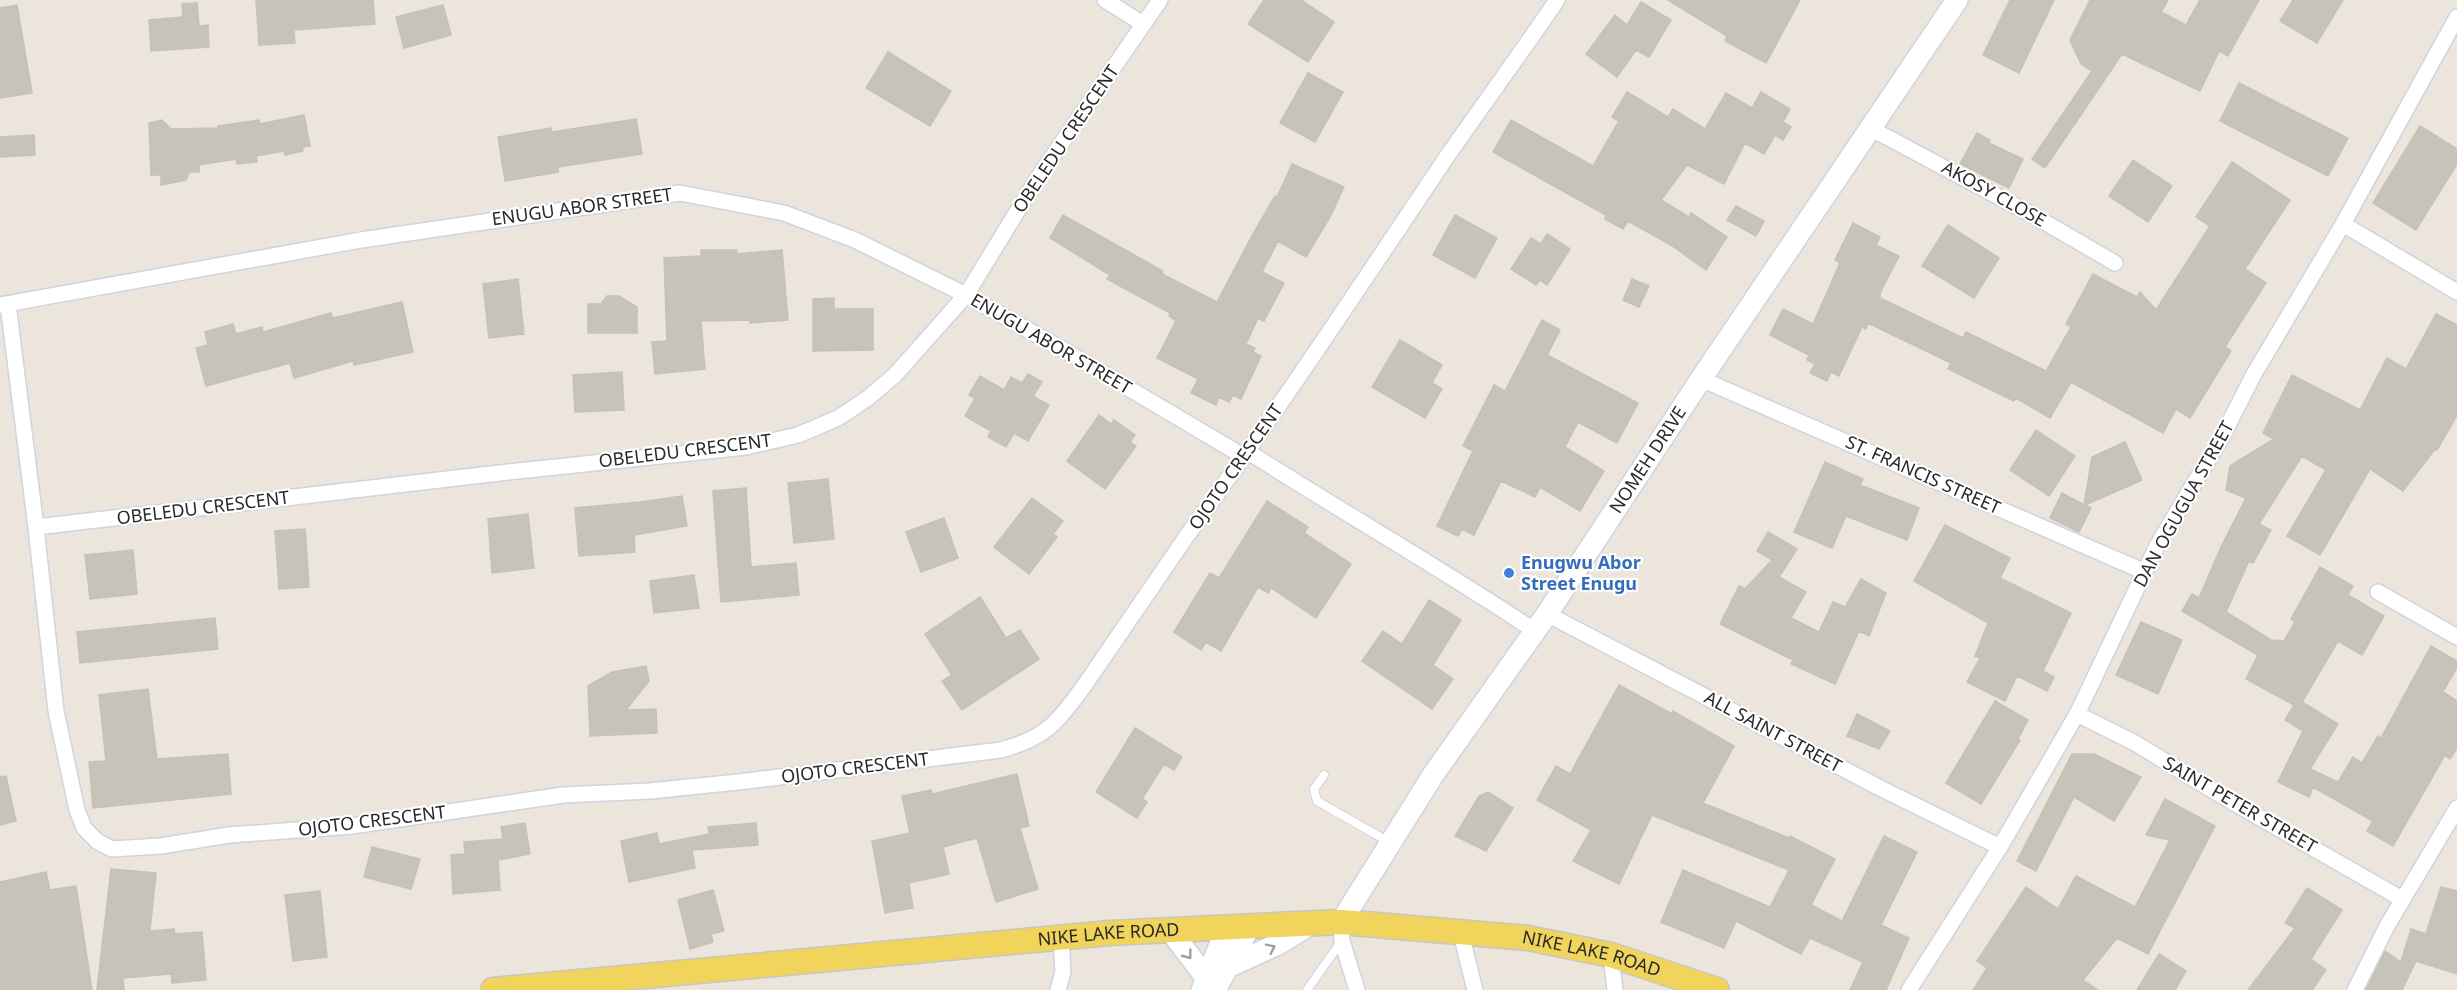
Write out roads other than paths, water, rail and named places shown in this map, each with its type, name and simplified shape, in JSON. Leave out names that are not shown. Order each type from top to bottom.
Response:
[{"type":"main road","name":"NOMEH DRIVE","points":[[1341,931],[1390,843],[1433,775],[1541,623],[1701,379],[1957,0]]},
{"type":"main road","name":"NIKE LAKE ROAD","points":[[493,990],[1061,937],[1312,923],[1341,931],[1460,930],[1528,938],[1611,955],[1717,990]]},
{"type":"main road","points":[[1208,986],[1228,967],[1280,944],[1312,923]]},
{"type":"main road","points":[[1228,967],[1239,926]]},
{"type":"main road","points":[[1208,986],[1239,926]]},
{"type":"main road","points":[[1170,930],[1208,986]]},
{"type":"street","points":[[1105,0],[1143,24]]},
{"type":"street","name":"OBELEDU CRESCENT","points":[[36,527],[739,448],[783,439],[838,418],[868,398],[900,370],[966,295],[1037,178],[1160,0]]},
{"type":"street","name":"OJOTO CRESCENT","points":[[4,305],[36,527],[56,711],[77,810],[84,828],[98,842],[112,849],[130,849],[229,835],[352,826],[563,795],[650,790],[992,752],[1023,744],[1046,730],[1087,682],[1344,312],[1450,152],[1557,0]]},
{"type":"street","name":"DAN OGUGUA STREET","points":[[1909,990],[2001,847],[2077,714],[2158,544],[2223,435],[2254,374],[2343,225],[2457,17]]},
{"type":"street","name":"AKOSY CLOSE","points":[[1870,128],[2027,212],[2115,263]]},
{"type":"street","name":"ENUGU ABOR STREET","points":[[4,305],[361,240],[674,193],[772,210],[802,219],[881,252],[966,295],[1245,454],[1457,579],[1541,623]]},
{"type":"street","points":[[2343,225],[2457,292]]},
{"type":"street","name":"ST. FRANCIS STREET","points":[[1701,379],[2145,572]]},
{"type":"street","points":[[2378,592],[2457,637]]},
{"type":"street","name":"ALL SAINT STREET","points":[[1541,623],[2001,847]]},
{"type":"street","name":"SAINT PETER STREET","points":[[2077,714],[2134,743],[2402,899]]},
{"type":"street","points":[[2355,990],[2402,899],[2457,808]]},
{"type":"street","points":[[1460,930],[1475,990]]},
{"type":"street","points":[[1341,931],[1357,990]]},
{"type":"street","points":[[1058,990],[1063,972],[1061,937]]},
{"type":"street","points":[[1611,955],[1615,990]]},
{"type":"lane","points":[[1323,775],[1314,789],[1317,801],[1390,843]]},
{"type":"lane","points":[[1307,990],[1341,931]]},
{"type":"place","name":"Enugwu Abor Street Enugu","points":[[1509,573]]}]
